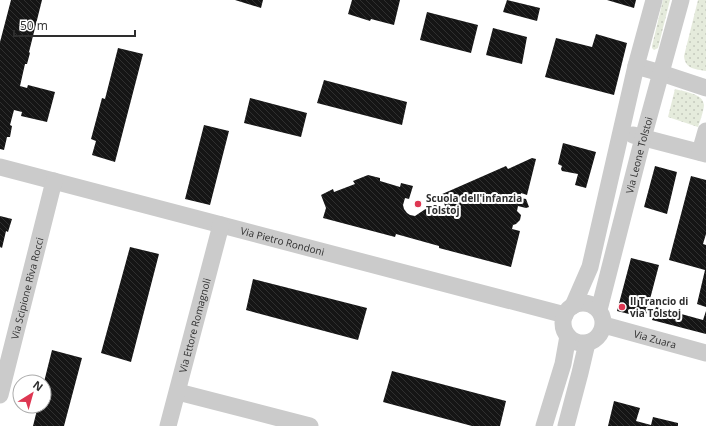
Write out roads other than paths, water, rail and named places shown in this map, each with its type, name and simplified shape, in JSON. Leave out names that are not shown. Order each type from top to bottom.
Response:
[{"type":"street","points":[[566,426],[587,343],[581,344],[568,336],[563,327],[563,322],[590,267],[636,66],[654,0]]},
{"type":"street","name":"Via Leone Tolstoi","points":[[587,343],[593,341],[601,334],[601,318],[643,138],[681,0]]},
{"type":"street","points":[[636,66],[706,88]]},
{"type":"street","points":[[621,132],[703,153],[706,131]]},
{"type":"street","name":"Via Pietro Rondoni","points":[[0,167],[221,225],[569,310]]},
{"type":"street","name":"Via Scipione Riva Rocci","points":[[0,395],[54,181]]},
{"type":"street","name":"Via Ettore Romagnoli","points":[[168,426],[221,225]]},
{"type":"street","points":[[569,310],[580,303],[585,303],[593,305],[601,318]]},
{"type":"street","name":"Via Zuara","points":[[601,318],[706,353]]},
{"type":"street","points":[[544,426],[563,364],[568,336]]},
{"type":"street","points":[[178,392],[302,425]]},
{"type":"place","name":"Scuola dell'infanzia Tolstoj","points":[[418,204]]},
{"type":"place","name":"Il Trancio di via Tolstoj","points":[[622,307]]}]
